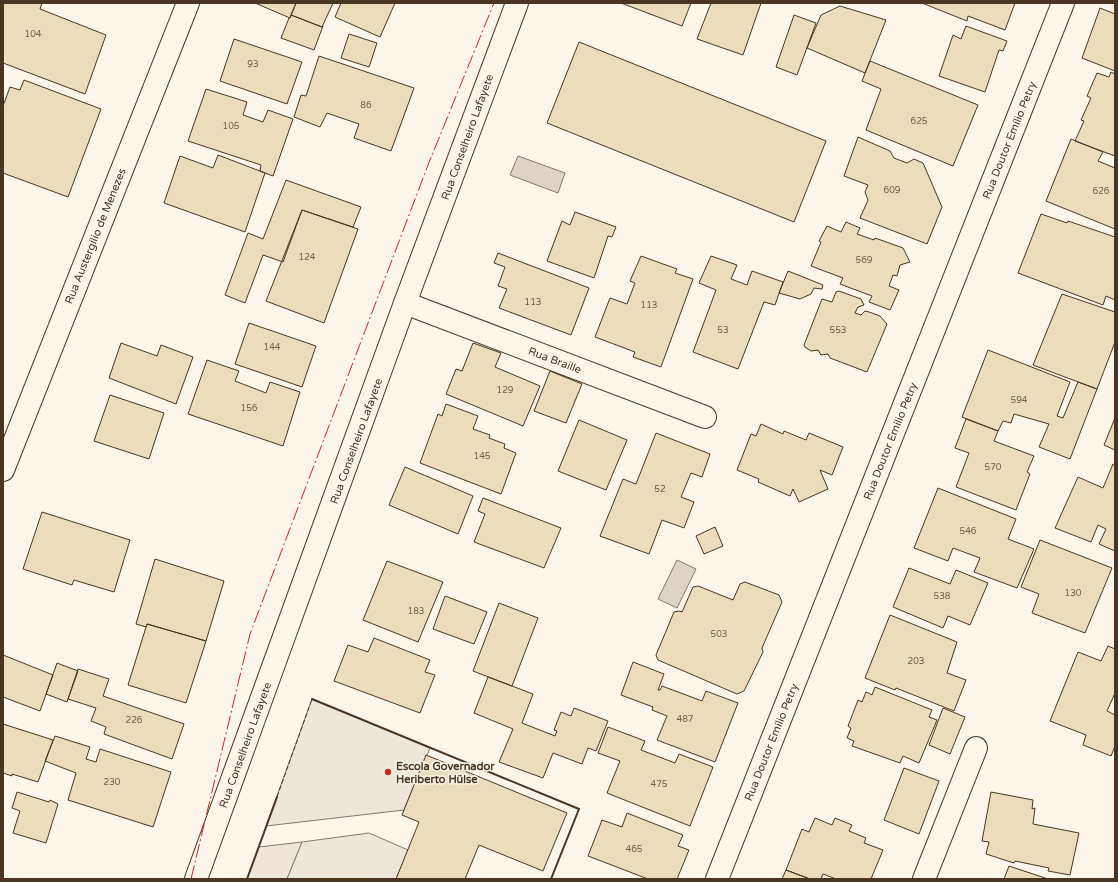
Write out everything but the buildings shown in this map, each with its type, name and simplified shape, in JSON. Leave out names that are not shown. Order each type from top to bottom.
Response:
[{"type":"street","name":"Rua Austergílio de Menezes","points":[[3,470],[188,3]]},
{"type":"street","name":"Rua Conselheiro Lafayete","points":[[196,879],[405,304],[517,3]]},
{"type":"street","name":"Rua Doutor Emílio Petry","points":[[717,879],[1063,3]]},
{"type":"street","name":"Rua Braille","points":[[405,304],[705,416]]},
{"type":"street","points":[[924,879],[976,748]]},
{"type":"shaded area","points":[[518,156],[565,173],[558,193],[510,175]]},
{"type":"shaded area","points":[[677,560],[696,569],[677,608],[658,599]]},
{"type":"shaded area","points":[[312,699],[430,748],[404,810],[266,826]]},
{"type":"shaded area","points":[[369,833],[408,850],[396,879],[287,879],[302,842]]},
{"type":"shaded area","points":[[302,842],[287,879],[247,879],[259,847]]},
{"type":"fence","points":[[277,797],[312,699]]},
{"type":"wall","points":[[312,699],[579,809],[551,879]]},
{"type":"wall","points":[[247,879],[277,797]]},
{"type":"power","points":[[191,879],[250,634],[428,165],[494,3]]},
{"type":"place","name":"Escola Governador Heriberto Hülse","points":[[388,772]]}]
